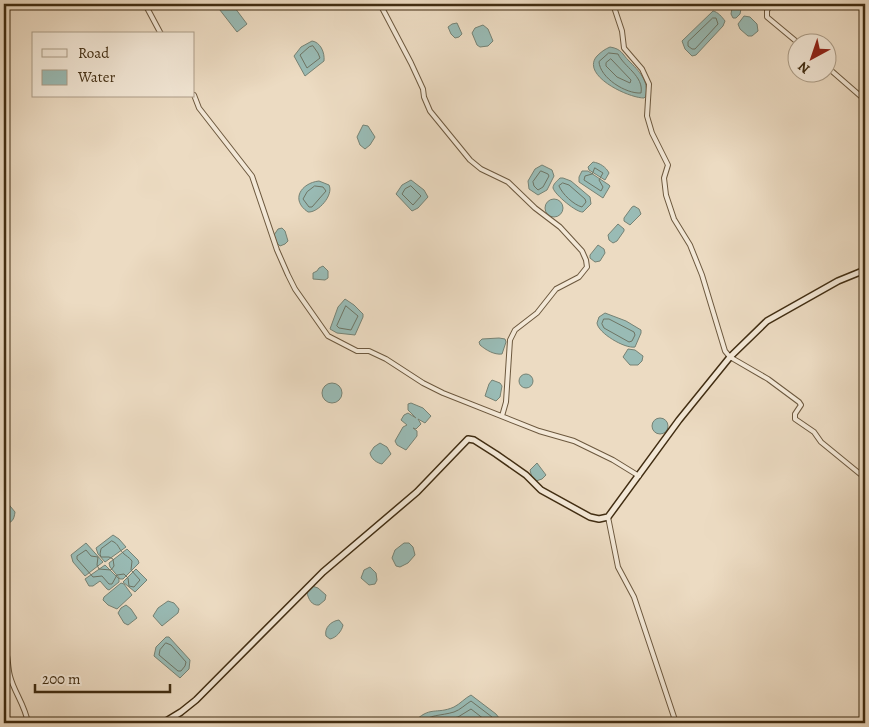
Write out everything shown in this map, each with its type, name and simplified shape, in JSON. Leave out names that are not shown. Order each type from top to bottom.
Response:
[{"type":"street","points":[[145,4],[160,32]]},
{"type":"street","points":[[380,4],[423,89],[427,104],[470,160],[481,169],[508,182],[535,208],[560,227],[582,251],[586,260],[587,267],[579,277],[556,289],[537,313],[515,330],[510,340],[506,402],[502,416]]},
{"type":"street","points":[[614,4],[622,31],[624,48],[628,55],[642,69],[649,84],[647,116],[652,132],[668,165],[664,178],[668,205],[697,261],[725,351],[730,357],[768,379],[799,402],[801,405],[796,412],[795,418],[814,432],[821,442],[865,478]]},
{"type":"street","points":[[770,4],[767,17],[786,33]]},
{"type":"street","points":[[836,75],[865,100]]},
{"type":"street","points":[[195,97],[200,108],[252,176],[277,250],[288,275],[328,336],[356,351],[369,351],[386,359],[423,383],[443,393],[539,431],[574,441],[613,460],[639,476]]},
{"type":"street","points":[[164,723],[196,700],[323,572],[417,492],[468,439],[474,440],[496,454],[526,475],[542,490],[590,517],[599,519],[608,517],[679,420],[730,357],[767,320],[838,281],[865,270]]},
{"type":"street","points":[[608,517],[618,567],[634,597],[676,723]]},
{"type":"street","points":[[4,645],[7,651],[10,676],[26,710],[28,723]]},
{"type":"water","points":[[232,4],[247,24],[237,32],[216,5]]},
{"type":"water","points":[[742,4],[740,14],[733,18],[731,14],[732,8]]},
{"type":"water","points":[[713,11],[725,21],[723,26],[696,55],[692,56],[685,49],[682,41]]},
{"type":"water","points":[[744,16],[750,17],[757,24],[758,31],[752,36],[748,36],[740,29],[738,24]]},
{"type":"water","points":[[457,23],[462,34],[455,38],[448,27]]},
{"type":"water","points":[[483,25],[488,29],[493,41],[488,46],[480,47],[477,45],[472,33],[475,28]]},
{"type":"water","points":[[312,41],[321,48],[324,54],[324,61],[305,76],[294,56],[301,47]]},
{"type":"water","points":[[610,47],[621,52],[645,81],[647,91],[644,98],[618,90],[600,78],[595,71],[593,63],[597,56]]},
{"type":"water","points":[[363,125],[368,126],[375,137],[365,149],[360,145],[357,137]]},
{"type":"water","points":[[593,162],[598,163],[608,171],[609,173],[605,180],[589,170],[588,167]]},
{"type":"water","points":[[542,165],[552,170],[554,176],[547,190],[538,195],[529,189],[528,181],[535,169]]},
{"type":"water","points":[[582,171],[588,171],[610,186],[603,198],[579,182]]},
{"type":"water","points":[[560,178],[571,181],[590,197],[591,204],[583,212],[571,207],[555,191],[554,185]]},
{"type":"water","points":[[411,180],[424,190],[428,197],[418,208],[412,211],[396,194],[402,185]]},
{"type":"water","points":[[319,181],[329,185],[329,194],[320,207],[312,212],[308,212],[300,202],[300,193],[307,185]]},
{"type":"water","points":[[554,199],[560,202],[563,208],[560,214],[554,217],[548,214],[545,208],[548,202]]},
{"type":"water","points":[[634,206],[639,209],[641,214],[630,225],[624,221],[624,218]]},
{"type":"water","points":[[618,224],[624,231],[617,241],[613,243],[609,240],[608,235]]},
{"type":"water","points":[[282,228],[288,241],[280,246],[274,235],[278,229]]},
{"type":"water","points":[[598,245],[604,249],[605,253],[600,261],[595,262],[590,258],[590,255]]},
{"type":"water","points":[[323,266],[328,271],[328,278],[325,280],[313,279],[313,273]]},
{"type":"water","points":[[345,299],[363,314],[355,335],[337,333],[330,329],[338,307]]},
{"type":"water","points":[[605,313],[626,321],[641,330],[635,347],[625,346],[602,331],[597,323],[599,317]]},
{"type":"water","points":[[482,339],[505,339],[506,342],[502,354],[490,352],[480,345],[479,342]]},
{"type":"water","points":[[628,349],[635,350],[643,356],[642,361],[638,365],[630,365],[623,357]]},
{"type":"water","points":[[526,374],[531,376],[533,381],[531,386],[526,388],[521,386],[519,381],[521,376]]},
{"type":"water","points":[[492,380],[500,383],[502,386],[500,397],[496,401],[485,396]]},
{"type":"water","points":[[328,383],[336,383],[342,389],[342,397],[336,403],[328,403],[322,397],[322,389]]},
{"type":"water","points":[[411,403],[423,408],[431,416],[425,423],[418,419],[421,424],[416,429],[413,428],[417,431],[417,436],[406,450],[397,445],[395,441],[403,427],[407,425],[401,420],[404,415],[408,413],[416,418],[408,410],[408,404]]},
{"type":"water","points":[[660,418],[668,426],[660,434],[652,426]]},
{"type":"water","points":[[380,443],[387,447],[391,454],[382,464],[374,460],[370,453]]},
{"type":"water","points":[[537,463],[546,475],[536,481],[532,478],[530,470]]},
{"type":"water","points":[[6,501],[15,512],[12,521],[4,524],[4,504]]},
{"type":"water","points":[[113,535],[126,547],[105,562],[98,554],[96,548]]},
{"type":"water","points":[[86,543],[103,562],[85,576],[73,562],[71,555]]},
{"type":"water","points":[[404,543],[409,543],[413,547],[415,555],[408,563],[400,567],[396,566],[392,558],[395,550]]},
{"type":"water","points":[[127,549],[139,563],[123,579],[120,579],[109,563]]},
{"type":"water","points":[[105,565],[119,579],[119,582],[109,590],[100,581],[93,586],[89,586],[85,579]]},
{"type":"water","points":[[370,567],[376,573],[377,580],[375,584],[369,585],[361,578],[364,570]]},
{"type":"water","points":[[136,569],[147,580],[135,592],[123,582]]},
{"type":"water","points":[[121,583],[124,584],[132,595],[117,609],[108,605],[103,600]]},
{"type":"water","points":[[312,586],[318,588],[326,595],[325,600],[319,605],[312,603],[308,597],[307,592]]},
{"type":"water","points":[[168,601],[174,603],[179,609],[178,613],[162,626],[153,616],[158,608]]},
{"type":"water","points":[[126,605],[137,618],[128,625],[124,623],[118,613]]},
{"type":"water","points":[[339,620],[343,625],[341,630],[330,639],[326,636],[327,628],[331,623]]},
{"type":"water","points":[[166,637],[169,637],[190,660],[189,669],[180,678],[154,656],[156,647]]},
{"type":"water","points":[[471,695],[496,714],[503,723],[413,723],[419,717],[429,712],[454,707]]}]
